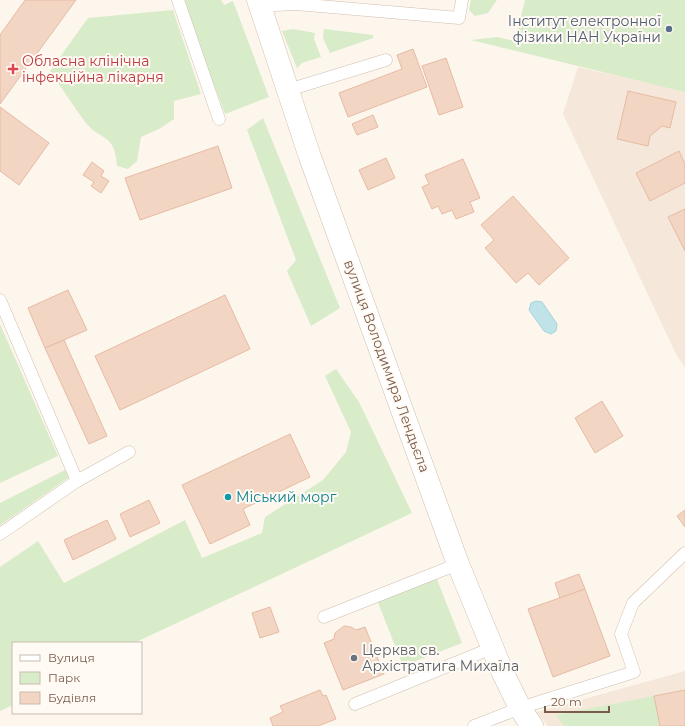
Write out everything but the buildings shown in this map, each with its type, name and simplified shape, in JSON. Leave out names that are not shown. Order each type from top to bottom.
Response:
[{"type":"street","name":"вулиця Володимира Лендьєла","points":[[259,5],[458,564],[492,648],[520,708],[532,726]]},
{"type":"lane","points":[[178,0],[219,119]]},
{"type":"lane","points":[[259,5],[296,4],[459,18],[462,0]]},
{"type":"lane","points":[[288,90],[386,60]]},
{"type":"lane","points":[[0,300],[76,481]]},
{"type":"lane","points":[[0,534],[76,481],[129,452]]},
{"type":"lane","points":[[474,726],[520,708],[634,672],[621,634],[633,603],[685,553]]},
{"type":"lane","points":[[324,617],[458,564]]},
{"type":"lane","points":[[355,704],[492,648]]},
{"type":"shaded area","points":[[578,67],[685,91],[685,368],[675,352],[563,114]]},
{"type":"shaded area","points":[[685,671],[685,726],[548,726],[537,712]]},
{"type":"green space","points":[[182,0],[221,0],[224,5],[233,1],[269,97],[225,114]]},
{"type":"green space","points":[[471,0],[497,0],[488,13],[475,16],[469,10]]},
{"type":"green space","points":[[525,0],[685,0],[685,92],[471,40],[497,37],[515,41]]},
{"type":"green space","points":[[173,10],[201,94],[174,101],[174,119],[159,129],[141,137],[137,161],[128,169],[117,166],[116,155],[111,143],[86,123],[50,71],[88,18]]},
{"type":"green space","points":[[293,29],[315,33],[314,39],[321,57],[302,63],[297,68],[282,31]]},
{"type":"green space","points":[[324,29],[373,35],[373,38],[330,53],[323,38]]},
{"type":"green space","points":[[263,118],[340,308],[311,326],[287,271],[296,260],[247,130]]},
{"type":"green space","points":[[0,324],[58,456],[0,483]]},
{"type":"green space","points":[[336,369],[359,402],[412,513],[136,642],[12,642],[12,705],[0,711],[0,567],[38,541],[64,583],[185,520],[202,558],[262,533],[265,517],[323,480],[346,452],[351,432],[325,376]]},
{"type":"green space","points":[[65,470],[70,477],[0,525],[0,503]]},
{"type":"green space","points":[[436,577],[462,643],[403,666],[377,600]]},
{"type":"green space","points":[[654,696],[660,726],[564,726],[556,715]]},
{"type":"water","points":[[536,301],[542,302],[557,324],[556,331],[551,334],[544,331],[529,310],[531,303]]},
{"type":"place","name":"Інститут електронної фізики НАН України","points":[[669,29]]},
{"type":"place","name":"Обласна клінічна інфекційна лікарня","points":[[13,69]]},
{"type":"place","name":"Міський морг","points":[[228,497]]},
{"type":"place","name":"Церква св. Архістратига Михаїла","points":[[354,658]]}]
